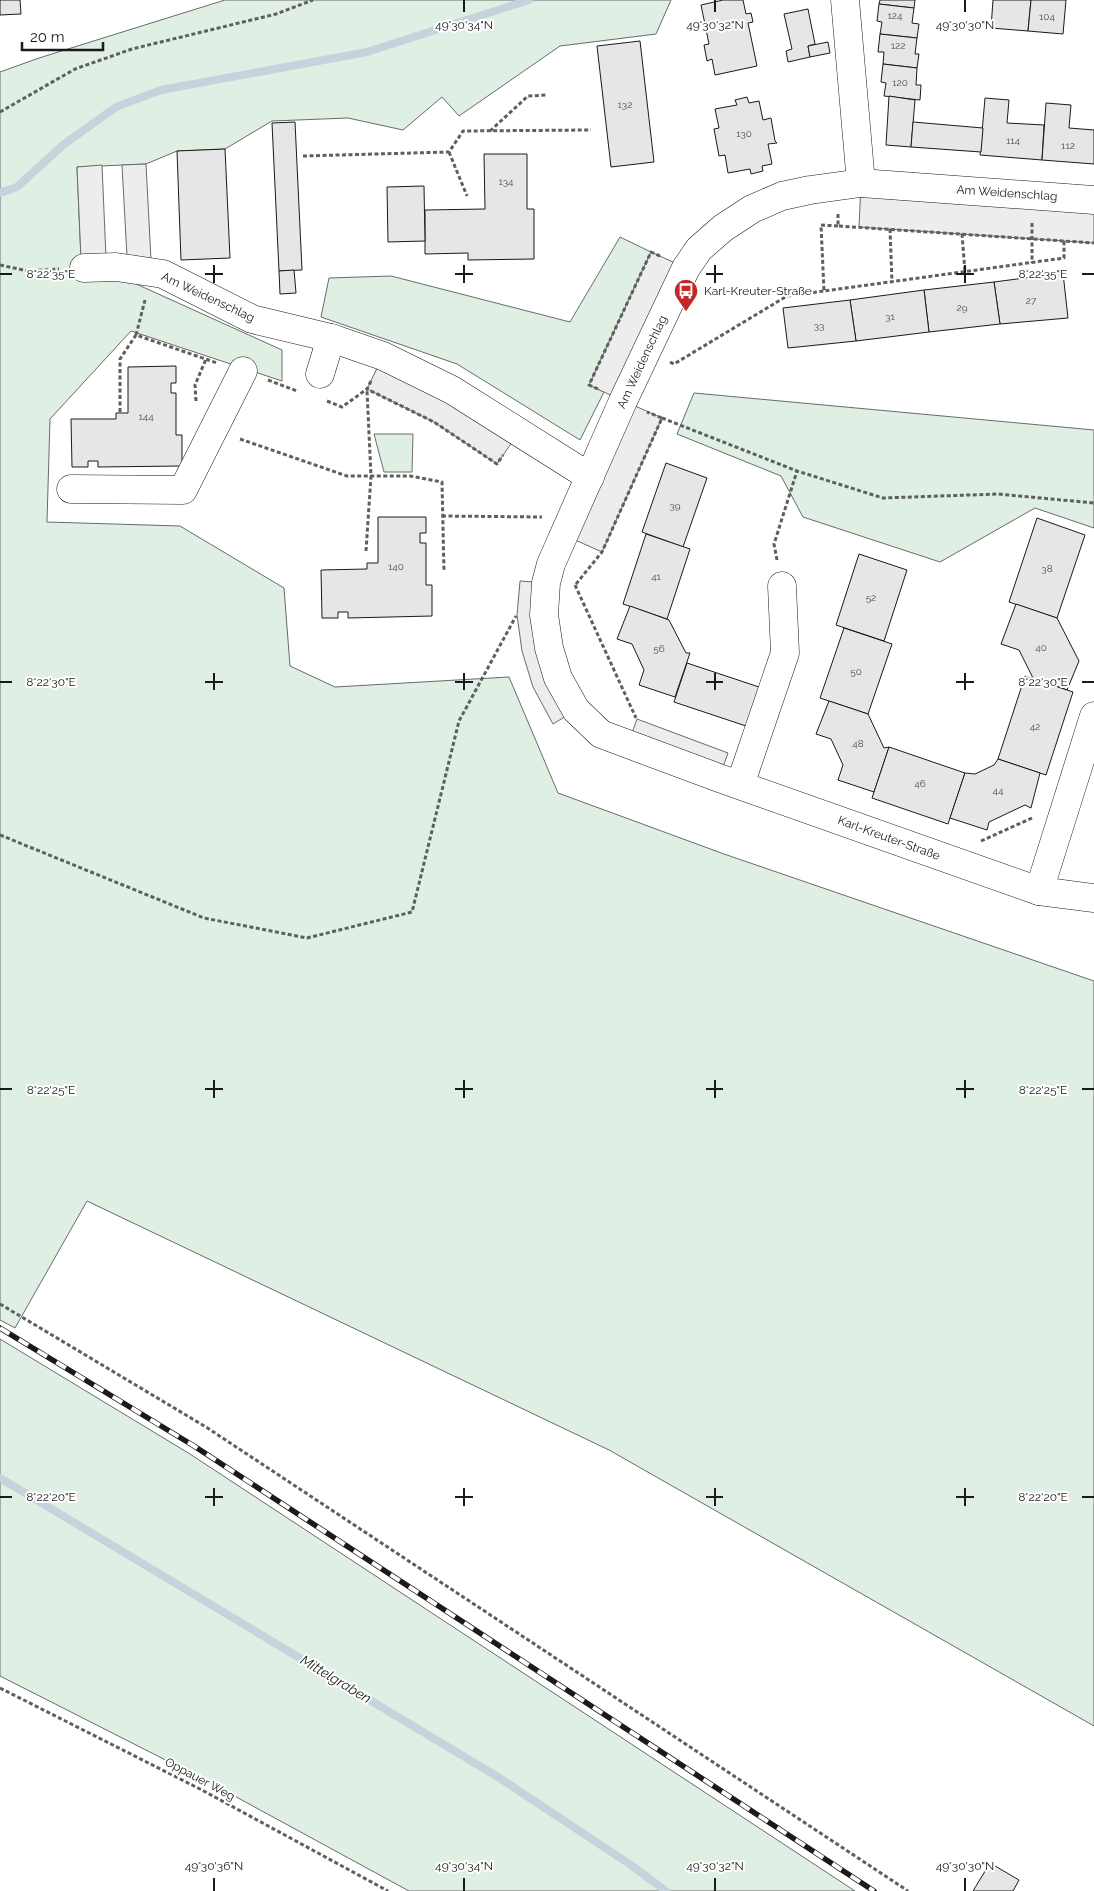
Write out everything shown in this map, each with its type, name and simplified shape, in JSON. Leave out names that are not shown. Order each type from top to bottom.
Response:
[{"type":"street","points":[[845,0],[850,184]]},
{"type":"street","name":"Am Weidenschlag","points":[[546,583],[551,564],[686,268],[699,249],[723,228],[752,209],[782,196],[850,184],[1094,200]]},
{"type":"street","name":"Am Weidenschlag","points":[[84,268],[116,267],[163,274],[252,319],[320,335],[383,356],[452,390],[590,477]]},
{"type":"street","points":[[320,335],[320,374]]},
{"type":"street","points":[[71,488],[183,490],[212,429],[243,371]]},
{"type":"street","name":"Karl-Kreuter-Straße","points":[[546,583],[544,615],[549,648],[558,678],[576,710],[601,734],[1038,891],[1094,898]]},
{"type":"street","points":[[740,785],[785,653],[782,586]]},
{"type":"street","points":[[1038,891],[1094,716]]},
{"type":"path","points":[[0,112],[74,69],[132,49],[276,14],[313,0]]},
{"type":"path","points":[[490,132],[528,96],[547,95]]},
{"type":"path","points":[[449,152],[463,131],[590,130]]},
{"type":"path","points":[[303,156],[449,152]]},
{"type":"path","points":[[449,152],[467,196]]},
{"type":"path","points":[[838,226],[850,184]]},
{"type":"path","points":[[824,291],[821,225],[1094,243]]},
{"type":"path","points":[[890,229],[892,282]]},
{"type":"path","points":[[962,234],[965,272]]},
{"type":"path","points":[[1031,238],[1032,262]]},
{"type":"path","points":[[647,350],[674,364],[787,296],[1064,258],[1064,240]]},
{"type":"path","points":[[686,268],[651,252],[589,385],[662,418],[797,472],[883,498],[998,494],[1094,503]]},
{"type":"path","points":[[0,265],[28,271],[84,268]]},
{"type":"path","points":[[120,412],[120,359],[136,335],[152,272]]},
{"type":"path","points":[[136,335],[282,385]]},
{"type":"path","points":[[366,551],[371,476],[368,389],[383,356]]},
{"type":"path","points":[[206,358],[195,385],[197,423],[347,476],[410,476],[442,482],[444,572]]},
{"type":"path","points":[[368,389],[434,422],[497,464],[519,432]]},
{"type":"path","points":[[575,585],[602,552],[662,418]]},
{"type":"path","points":[[774,544],[797,472]]},
{"type":"path","points":[[442,516],[572,517]]},
{"type":"path","points":[[546,583],[575,585]]},
{"type":"path","points":[[575,585],[636,719]]},
{"type":"path","points":[[0,835],[204,918],[307,938],[412,912],[459,721],[517,615]]},
{"type":"path","points":[[972,838],[981,841],[1066,803]]},
{"type":"path","points":[[0,1304],[206,1427],[908,1891]]},
{"type":"path","name":"Oppauer Weg","points":[[0,1688],[200,1789],[388,1891]]},
{"type":"green space","points":[[225,0],[671,0],[656,34],[560,46],[459,116],[442,97],[403,130],[348,118],[272,121],[225,149],[177,151],[146,164],[77,167],[81,259],[282,350],[282,381],[131,331],[50,419],[47,522],[180,526],[284,588],[290,666],[335,687],[509,677],[558,793],[724,854],[1094,981],[1094,1726],[609,1450],[87,1201],[15,1328],[0,1320],[0,72]]},
{"type":"green space","points":[[620,237],[651,252],[589,385],[604,392],[580,440],[457,364],[321,317],[329,278],[391,276],[570,322]]},
{"type":"green space","points":[[694,393],[1094,430],[1094,528],[1035,508],[940,562],[803,517],[781,476],[677,434]]},
{"type":"green space","points":[[374,434],[413,434],[412,472],[384,472]]},
{"type":"green space","points":[[0,1339],[190,1454],[855,1891],[409,1891],[205,1780],[0,1676]]},
{"type":"shaded area","points":[[146,164],[151,260],[127,257],[122,165]]},
{"type":"shaded area","points":[[102,165],[106,258],[81,259],[77,167]]},
{"type":"shaded area","points":[[861,183],[1094,200],[1094,243],[859,227]]},
{"type":"shaded area","points":[[651,252],[686,268],[624,401],[662,418],[602,552],[564,535],[623,401],[589,385]]},
{"type":"shaded area","points":[[383,356],[519,432],[497,464],[434,422],[367,389]]},
{"type":"shaded area","points":[[520,581],[546,583],[576,710],[553,724],[533,687],[522,651],[517,615]]},
{"type":"shaded area","points":[[637,719],[728,753],[719,778],[628,744]]},
{"type":"building","points":[[0,0],[20,0],[21,14],[0,15]]},
{"type":"building","points":[[723,0],[743,0],[746,14],[751,13],[753,22],[748,23],[757,66],[715,75],[712,59],[707,61],[704,45],[709,44],[701,5]]},
{"type":"building","points":[[880,0],[915,0],[914,8],[879,4]]},
{"type":"building","points":[[993,0],[1031,0],[1028,31],[991,28]]},
{"type":"building","points":[[1031,0],[1066,0],[1063,34],[1028,31]]},
{"type":"building","points":[[879,4],[914,8],[912,23],[919,24],[917,38],[880,34],[882,22],[877,21]]},
{"type":"building","points":[[808,9],[815,44],[808,46],[810,57],[788,62],[786,51],[792,49],[784,14]]},
{"type":"building","points":[[880,34],[917,38],[915,54],[919,54],[917,68],[883,64],[884,52],[878,52]]},
{"type":"building","points":[[640,41],[654,162],[611,167],[597,46]]},
{"type":"building","points":[[828,42],[830,53],[810,57],[808,46]]},
{"type":"building","points":[[883,64],[917,68],[916,85],[921,85],[920,100],[884,96],[886,83],[881,82]]},
{"type":"building","points":[[889,96],[915,100],[911,147],[886,145]]},
{"type":"building","points":[[747,97],[749,103],[759,101],[763,120],[771,118],[777,143],[768,144],[772,164],[762,166],[763,171],[751,174],[750,169],[728,173],[725,155],[719,156],[714,129],[719,128],[715,109],[737,105],[735,100]]},
{"type":"building","points":[[985,98],[1009,100],[1007,123],[1044,125],[1042,160],[980,155]]},
{"type":"building","points":[[1046,103],[1071,105],[1069,128],[1094,130],[1094,164],[1042,160]]},
{"type":"building","points":[[295,122],[302,270],[279,271],[272,123]]},
{"type":"building","points":[[913,122],[983,128],[981,152],[911,147]]},
{"type":"building","points":[[225,149],[230,258],[181,260],[177,151]]},
{"type":"building","points":[[484,154],[527,154],[527,209],[534,209],[534,259],[468,260],[468,253],[425,254],[425,210],[485,209]]},
{"type":"building","points":[[424,186],[425,241],[388,242],[387,187]]},
{"type":"building","points":[[294,270],[296,293],[280,294],[279,271]]},
{"type":"building","points":[[1063,273],[1068,318],[1000,324],[994,282]]},
{"type":"building","points":[[994,282],[1000,324],[929,332],[924,290]]},
{"type":"building","points":[[924,290],[929,332],[856,341],[850,300]]},
{"type":"building","points":[[850,300],[856,341],[788,348],[783,308]]},
{"type":"building","points":[[176,366],[176,383],[171,383],[171,393],[176,393],[176,435],[182,435],[182,466],[98,467],[98,461],[88,461],[88,467],[72,467],[71,419],[116,419],[116,413],[128,413],[128,367]]},
{"type":"building","points":[[666,463],[707,478],[683,547],[642,532]]},
{"type":"building","points":[[378,517],[426,517],[426,533],[420,533],[420,543],[426,543],[426,585],[432,585],[432,616],[348,618],[348,612],[338,612],[338,618],[322,618],[321,570],[367,569],[367,563],[378,563]]},
{"type":"building","points":[[1037,518],[1085,535],[1057,618],[1009,602]]},
{"type":"building","points":[[646,534],[690,549],[667,619],[623,604]]},
{"type":"building","points":[[859,554],[907,570],[884,641],[836,625]]},
{"type":"building","points":[[1016,604],[1057,618],[1079,661],[1067,690],[1033,678],[1019,650],[1001,644]]},
{"type":"building","points":[[630,606],[669,620],[686,653],[690,653],[675,697],[639,685],[644,670],[632,644],[617,639]]},
{"type":"building","points":[[844,628],[892,644],[868,714],[820,698]]},
{"type":"building","points":[[687,663],[759,687],[746,726],[674,702]]},
{"type":"building","points":[[1025,676],[1073,692],[1046,775],[998,759]]},
{"type":"building","points":[[829,701],[868,714],[884,748],[889,747],[874,792],[838,780],[843,765],[831,739],[816,734]]},
{"type":"building","points":[[889,747],[965,773],[948,824],[872,798]]},
{"type":"building","points":[[998,759],[1040,773],[1031,808],[1025,805],[989,822],[987,830],[950,818],[965,773],[975,774],[994,765]]},
{"type":"building","points":[[990,1863],[1019,1880],[1013,1891],[973,1891]]},
{"type":"waterway","points":[[0,193],[17,187],[63,145],[116,107],[161,90],[367,52],[529,0]]},
{"type":"waterway","name":"Mittelgraben","points":[[0,1478],[498,1777],[628,1863],[666,1891]]},
{"type":"railway","points":[[0,1328],[194,1446],[874,1891]]},
{"type":"place","name":"Karl-Kreuter-Straße","points":[[686,312]]}]
